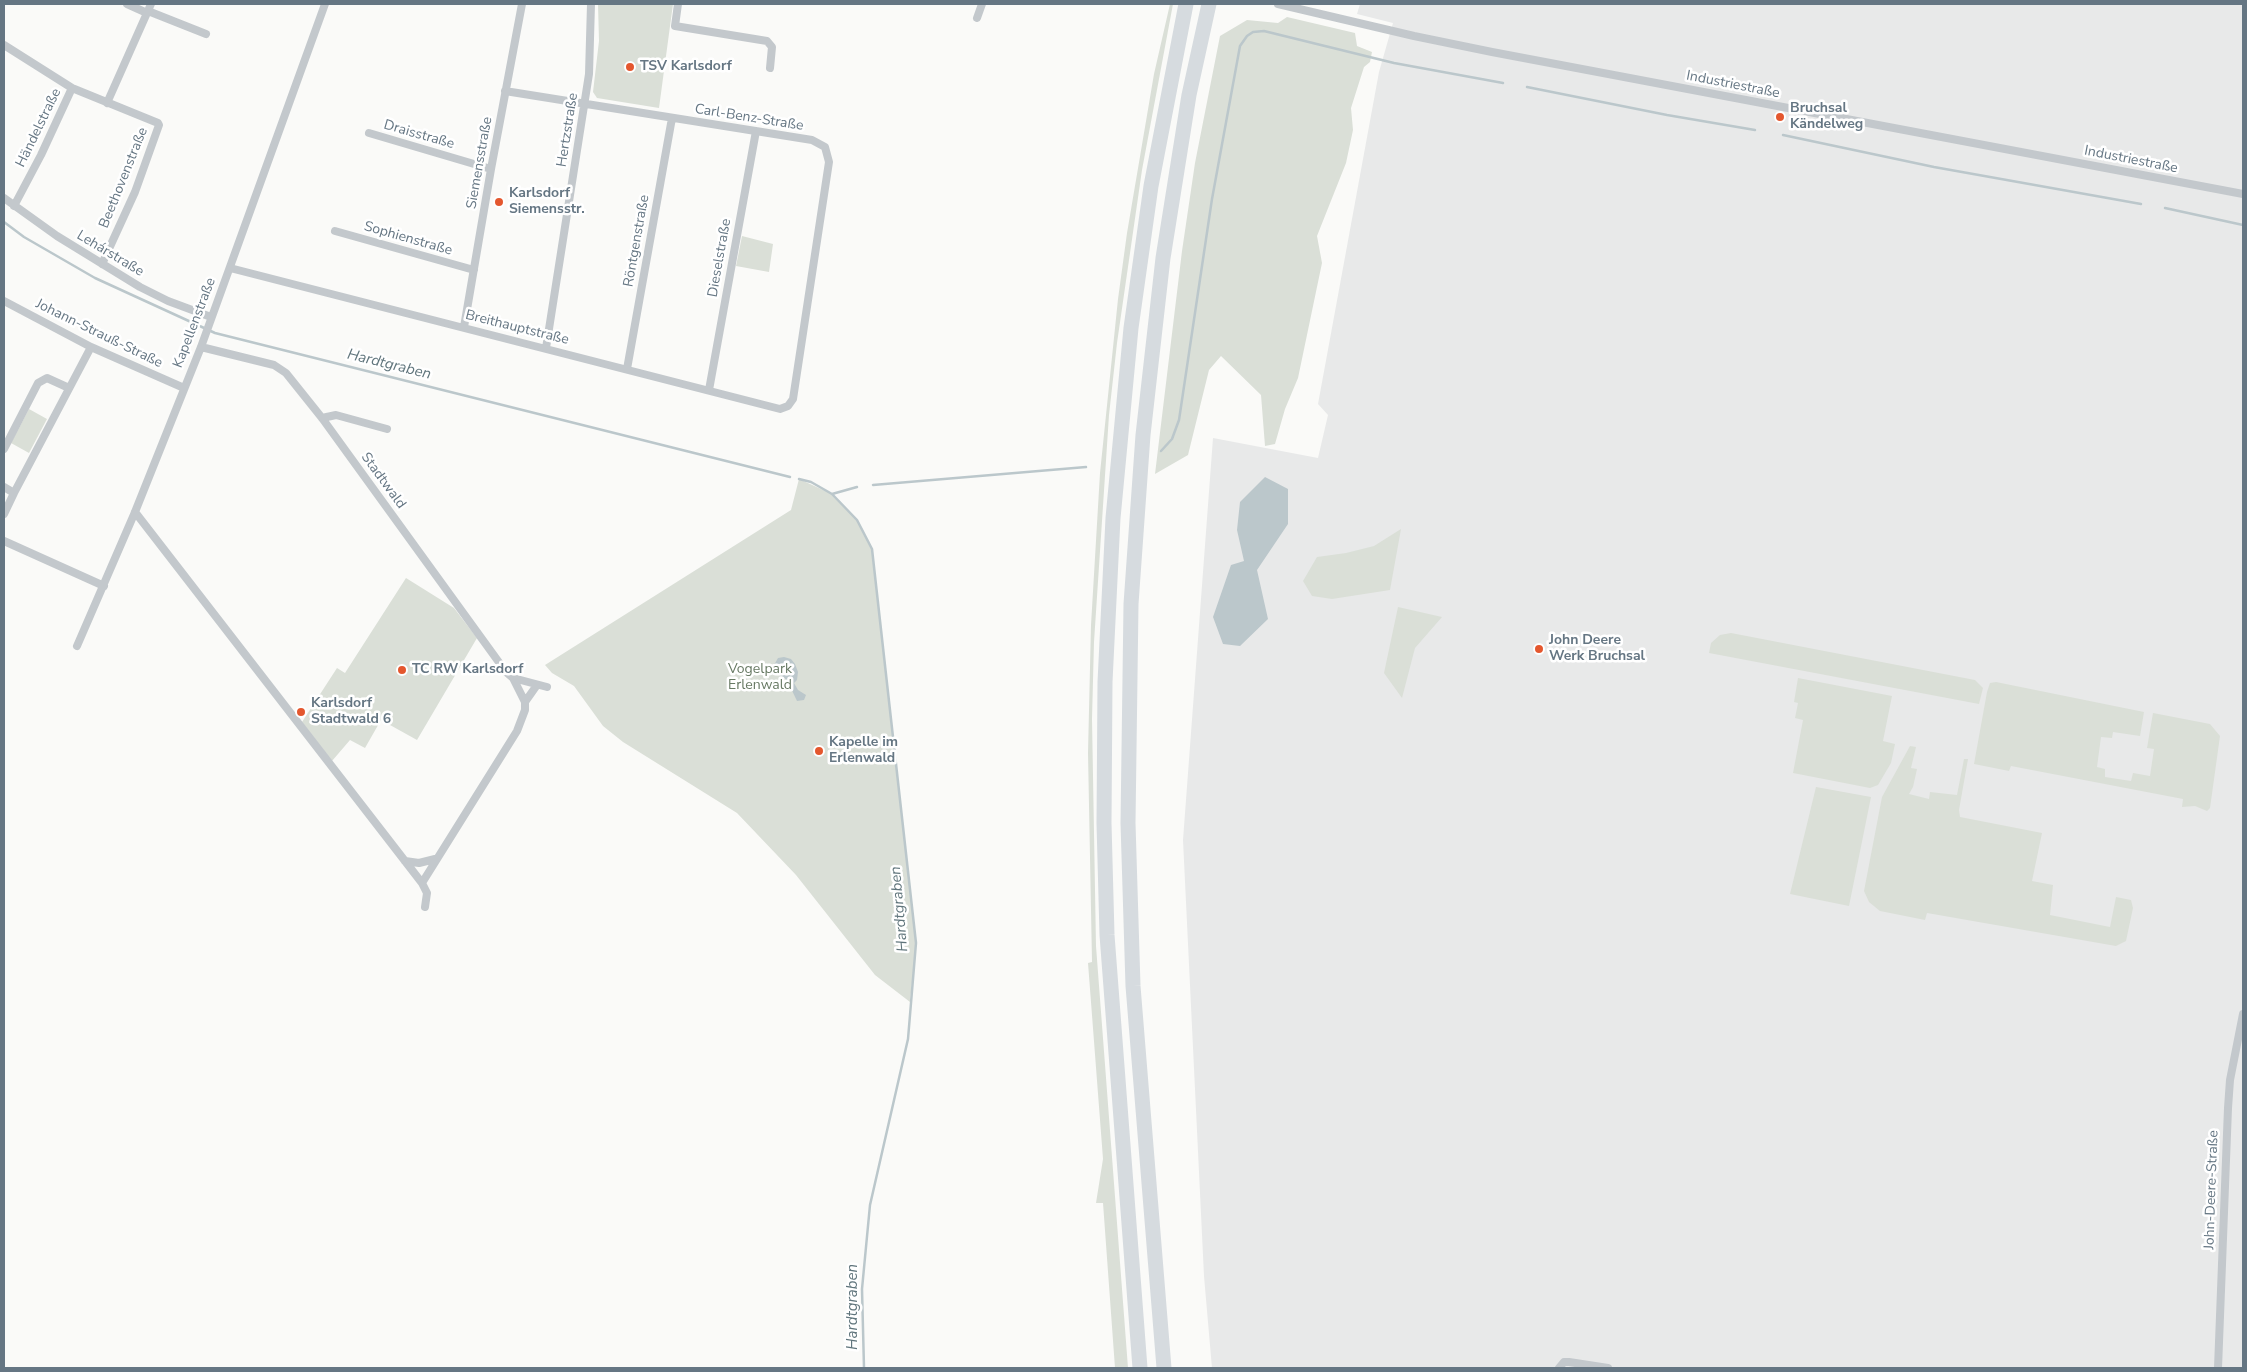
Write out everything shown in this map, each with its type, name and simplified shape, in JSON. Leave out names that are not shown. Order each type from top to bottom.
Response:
[{"type":"highway","points":[[1140,1368],[1109,960],[1104,822],[1105,682],[1113,518],[1131,328],[1151,186],[1186,4]]},
{"type":"highway","points":[[1164,1368],[1133,986],[1128,822],[1130,614],[1142,444],[1162,258],[1189,94],[1209,4]]},
{"type":"street","points":[[127,4],[149,9],[206,34]]},
{"type":"street","name":"Kapellenstraße","points":[[77,646],[135,512],[184,388],[230,268],[325,4]]},
{"type":"street","name":"Siemensstraße","points":[[464,327],[522,4]]},
{"type":"street","name":"Hertzstraße","points":[[546,348],[591,55],[591,4]]},
{"type":"street","points":[[678,4],[675,26],[766,40],[772,47],[770,68]]},
{"type":"street","points":[[977,18],[982,4]]},
{"type":"street","name":"Industriestraße","points":[[1278,4],[1492,52],[2243,194]]},
{"type":"street","points":[[107,103],[149,9]]},
{"type":"street","name":"Beethovenstraße","points":[[4,45],[72,88],[159,125],[135,192],[102,264]]},
{"type":"street","name":"Händelstraße","points":[[14,206],[72,88]]},
{"type":"street","name":"Carl-Benz-Straße","points":[[505,91],[812,140],[824,147],[830,162],[793,399]]},
{"type":"street","name":"Röntgenstraße","points":[[627,369],[672,118]]},
{"type":"street","name":"Dieselstraße","points":[[709,390],[756,131]]},
{"type":"street","name":"Draisstraße","points":[[369,133],[491,169]]},
{"type":"street","name":"Lehárstraße","points":[[4,198],[102,264],[140,287],[168,301],[211,318]]},
{"type":"street","name":"Sophienstraße","points":[[335,232],[474,270]]},
{"type":"street","name":"Breithauptstraße","points":[[230,268],[780,409],[788,406],[793,399]]},
{"type":"street","name":"Johann-Strauß-Straße","points":[[4,301],[91,347],[184,388]]},
{"type":"street","name":"Stadtwald","points":[[200,346],[274,365],[286,373],[322,418],[513,678],[525,702]]},
{"type":"street","points":[[4,514],[91,347]]},
{"type":"street","points":[[4,449],[38,383],[47,378],[69,388]]},
{"type":"street","points":[[322,418],[336,415],[387,429]]},
{"type":"street","points":[[4,487],[14,493]]},
{"type":"street","points":[[135,512],[422,883],[427,893],[426,907]]},
{"type":"street","points":[[4,541],[104,586]]},
{"type":"street","points":[[513,678],[547,687]]},
{"type":"street","points":[[422,883],[435,859],[517,731],[525,710],[525,702],[537,685]]},
{"type":"street","points":[[405,861],[419,863],[435,859]]},
{"type":"street","name":"John-Deere-Straße","points":[[2218,1368],[2228,1108],[2230,1080],[2243,1014]]},
{"type":"street","points":[[1559,1368],[1564,1362],[1569,1362],[1608,1368]]},
{"type":"shaded area","points":[[1360,4],[2243,4],[2243,1368],[1212,1368],[1204,1276],[1183,840],[1213,438],[1318,458],[1328,415],[1318,404],[1379,72],[1393,23],[1357,14]]},
{"type":"shaded area","points":[[1265,477],[1288,489],[1288,524],[1257,570],[1268,619],[1240,646],[1223,644],[1213,617],[1231,565],[1244,561],[1237,530],[1240,502]]},
{"type":"shaded area","points":[[778,658],[791,659],[795,664],[798,672],[797,680],[794,683],[798,690],[806,695],[804,700],[797,701],[787,680],[774,671],[774,665]]},
{"type":"green space","name":"TSV Karlsdorf","points":[[598,4],[673,4],[659,108],[597,98],[593,92],[599,41]]},
{"type":"green space","points":[[1170,4],[1173,4],[1142,170],[1117,343],[1109,415],[1094,642],[1092,719],[1096,946],[1128,1368],[1115,1368],[1103,1203],[1096,1203],[1103,1159],[1088,963],[1092,962],[1088,753],[1091,625],[1100,473],[1118,299],[1127,233],[1154,74]]},
{"type":"green space","points":[[1287,17],[1355,33],[1357,46],[1372,52],[1370,62],[1364,67],[1351,108],[1353,130],[1346,163],[1317,236],[1322,263],[1298,378],[1285,409],[1275,444],[1265,446],[1261,395],[1221,356],[1209,370],[1188,455],[1155,474],[1182,251],[1195,163],[1220,36],[1247,20],[1278,23]]},
{"type":"green space","points":[[742,236],[773,244],[769,272],[736,266]]},
{"type":"green space","points":[[29,409],[47,419],[29,453],[11,443]]},
{"type":"green space","name":"Vogelpark Erlenwald","points":[[799,479],[832,494],[857,520],[872,549],[916,943],[910,1002],[875,975],[796,875],[737,813],[623,742],[603,726],[574,686],[552,673],[545,665],[791,510]]},
{"type":"green space","points":[[1401,529],[1390,590],[1332,599],[1312,596],[1303,581],[1317,557],[1346,553],[1374,546]]},
{"type":"green space","name":"TC RW Karlsdorf","points":[[406,578],[454,608],[477,638],[417,740],[381,720],[365,748],[350,740],[332,761],[302,722],[337,668],[345,673]]},
{"type":"green space","points":[[1398,607],[1442,617],[1415,648],[1402,698],[1384,673]]},
{"type":"green space","points":[[1731,633],[1975,680],[1983,688],[1979,704],[1709,653],[1711,643],[1720,635]]},
{"type":"green space","points":[[1798,678],[1892,696],[1883,741],[1895,744],[1891,763],[1878,785],[1870,788],[1793,773],[1803,720],[1795,718],[1798,703],[1794,702]]},
{"type":"green space","points":[[1996,682],[2144,712],[2140,736],[2113,732],[2112,738],[2101,737],[2097,767],[2105,769],[2105,777],[2131,781],[2133,773],[2150,776],[2154,749],[2147,748],[2153,713],[2210,724],[2220,736],[2210,808],[2207,811],[2195,806],[2182,807],[2183,799],[2011,766],[2009,771],[1974,764],[1987,692],[1990,683]]},
{"type":"green space","points":[[1910,746],[1916,747],[1911,768],[1917,769],[1913,787],[1909,794],[1929,799],[1930,792],[1957,795],[1964,759],[1968,759],[1959,810],[1960,817],[2042,833],[2032,881],[2053,885],[2050,915],[2110,927],[2116,897],[2131,900],[2133,908],[2126,941],[2116,946],[1927,913],[1925,920],[1880,911],[1869,902],[1864,891],[1882,797]]},
{"type":"green space","points":[[1816,787],[1871,797],[1849,906],[1790,894]]},
{"type":"waterway","points":[[1161,451],[1172,439],[1179,420],[1212,199],[1240,46],[1247,36],[1253,32],[1264,31],[1394,63],[1503,83]]},
{"type":"waterway","points":[[1527,87],[1667,115],[1755,130]]},
{"type":"waterway","points":[[1783,135],[1934,167],[2141,204]]},
{"type":"waterway","points":[[2165,208],[2243,225]]},
{"type":"waterway","name":"Hardtgraben","points":[[4,222],[24,237],[95,278],[215,333],[790,477]]},
{"type":"waterway","points":[[873,485],[1086,467]]},
{"type":"waterway","name":"Hardtgraben","points":[[799,479],[811,482],[832,494],[857,520],[872,549],[916,943],[908,1039],[870,1205],[862,1289],[864,1368]]},
{"type":"waterway","points":[[832,494],[857,487]]},
{"type":"place","name":"TSV Karlsdorf","points":[[630,67]]},
{"type":"place","name":"Bruchsal Kändelweg","points":[[1780,117]]},
{"type":"place","name":"Karlsdorf Siemensstr.","points":[[499,202]]},
{"type":"place","name":"John Deere Werk Bruchsal","points":[[1539,649]]},
{"type":"place","name":"TC RW Karlsdorf","points":[[402,670]]},
{"type":"place","name":"Karlsdorf Stadtwald 6","points":[[301,712]]},
{"type":"place","name":"Kapelle im Erlenwald","points":[[819,751]]}]
